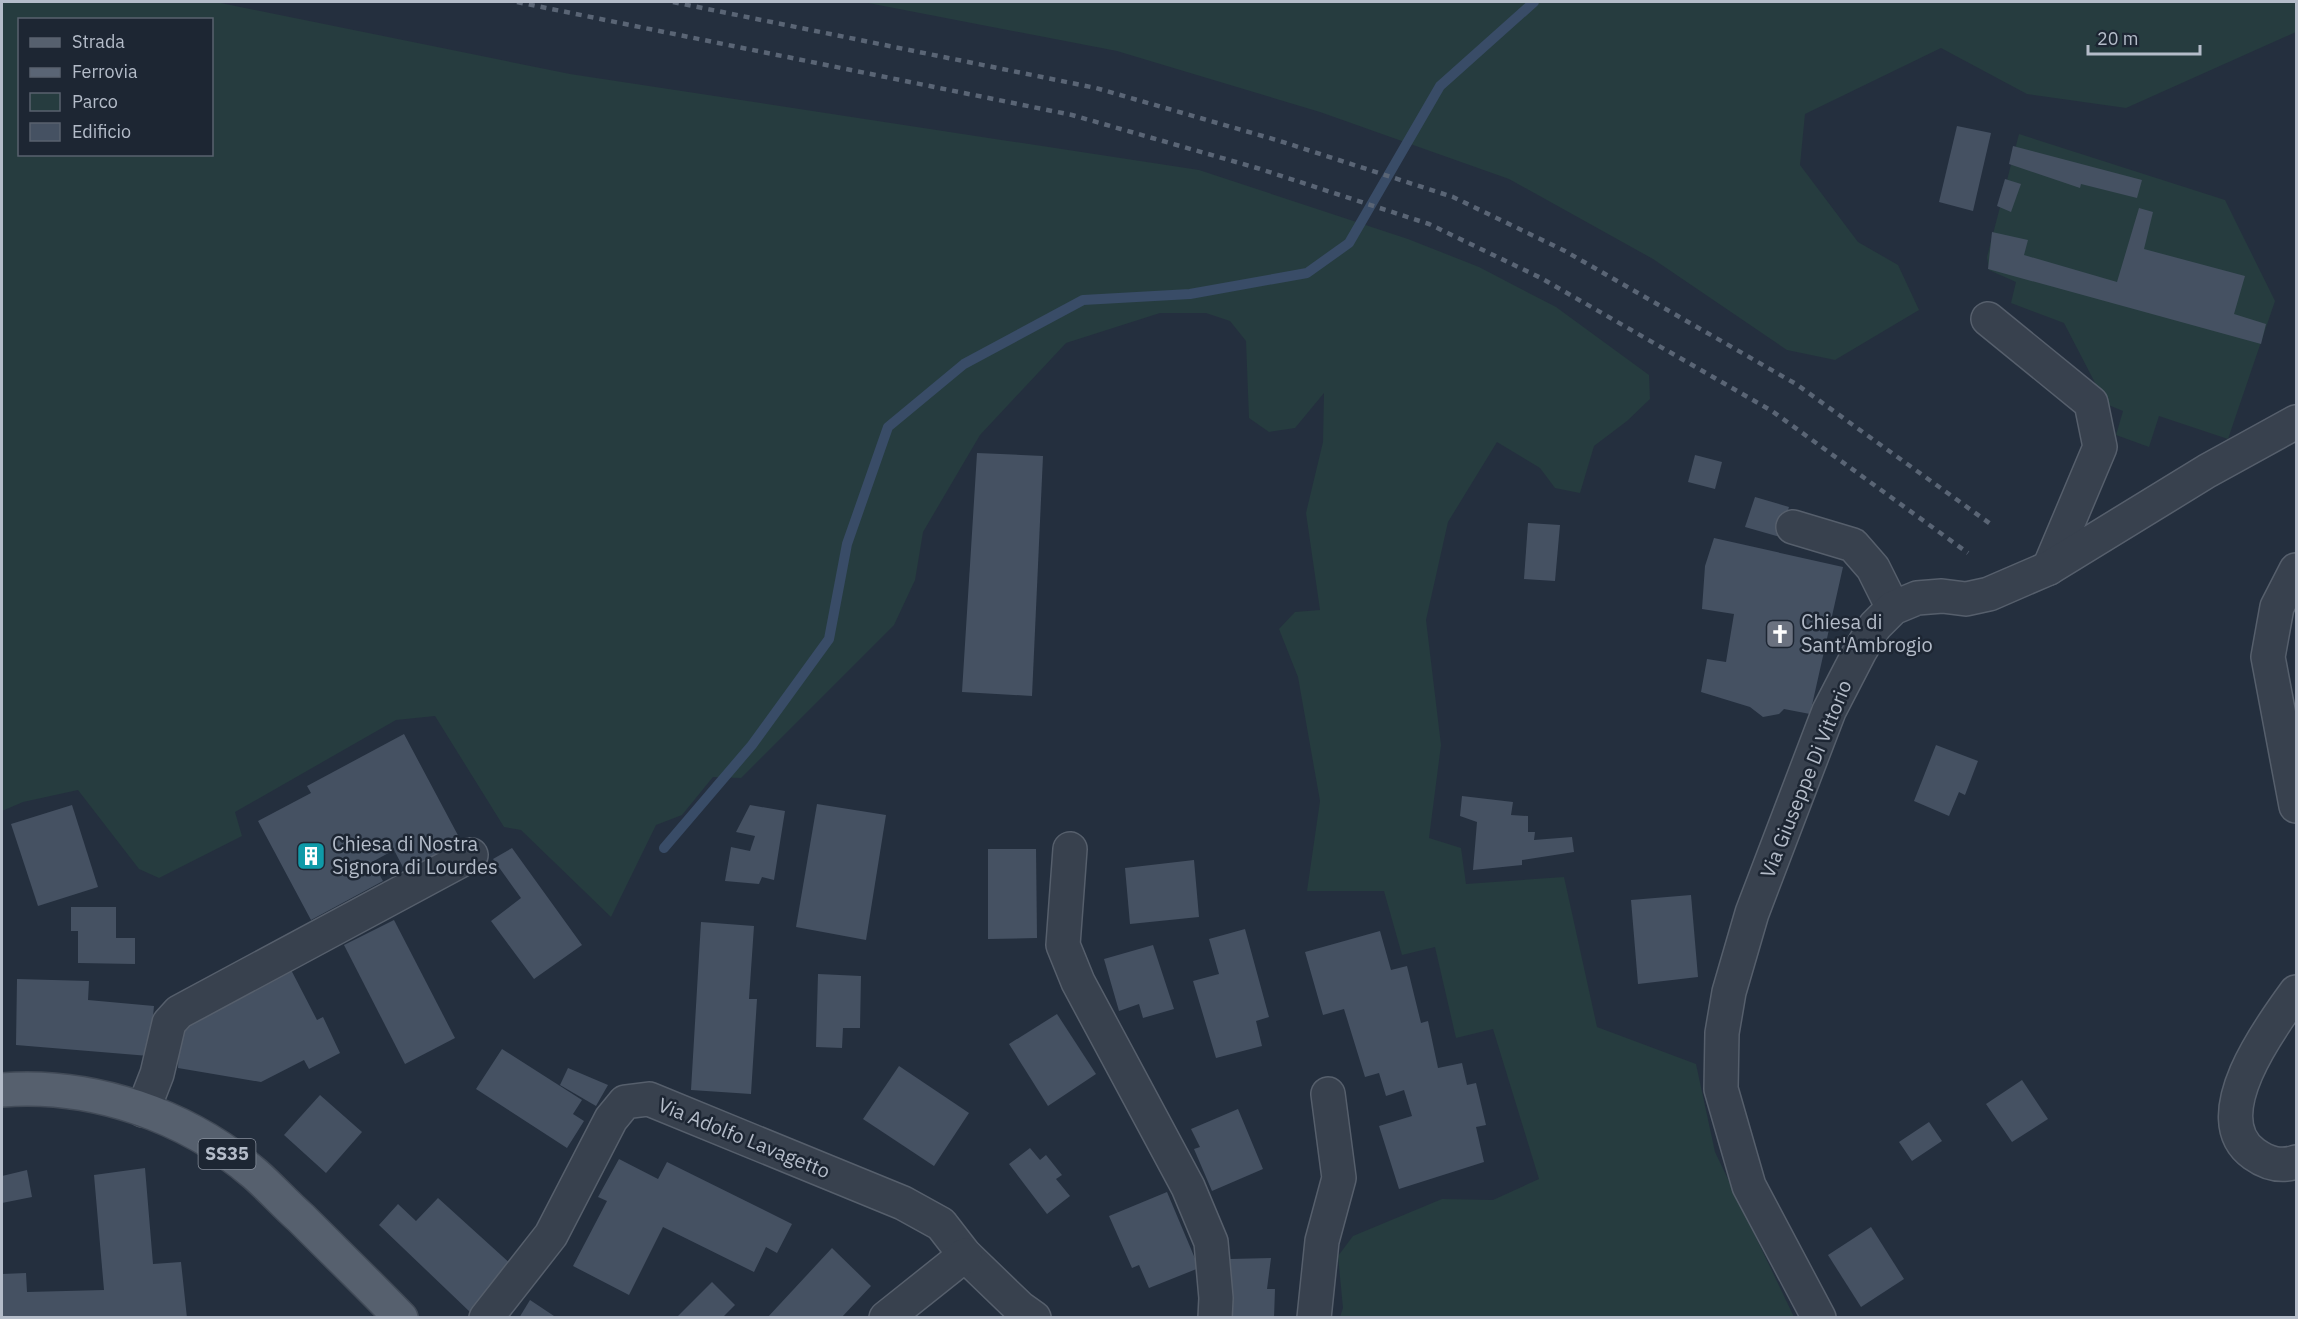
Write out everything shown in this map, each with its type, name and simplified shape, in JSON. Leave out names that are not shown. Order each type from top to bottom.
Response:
[{"type":"main road","name":"SS35","points":[[2,1090],[28,1088],[85,1094],[143,1110],[208,1140],[254,1173],[401,1317]]},
{"type":"street","points":[[1988,319],[2091,403],[2100,447],[2049,568]]},
{"type":"street","name":"Via Giuseppe Di Vittorio","points":[[1819,1317],[1749,1186],[1721,1089],[1722,1033],[1729,992],[1752,913],[1828,711],[1875,626],[1893,608],[1917,598],[1942,596],[1966,598],[1989,594],[2049,568],[2207,471],[2296,422]]},
{"type":"street","points":[[1793,527],[1852,545],[1873,568],[1893,608]]},
{"type":"street","points":[[2296,570],[2277,607],[2268,657],[2296,806]]},
{"type":"street","points":[[1070,849],[1063,945],[1078,982],[1188,1187],[1211,1242],[1216,1298],[1215,1317]]},
{"type":"street","points":[[143,1110],[157,1074],[169,1023],[179,1012],[471,855]]},
{"type":"street","points":[[2296,992],[2268,1031],[2240,1090],[2234,1115],[2240,1138],[2251,1152],[2265,1161],[2284,1166],[2296,1162]]},
{"type":"street","points":[[1314,1317],[1322,1241],[1339,1178],[1328,1094]]},
{"type":"street","name":"Via Adolfo Lavagetto","points":[[486,1317],[551,1235],[611,1119],[625,1102],[649,1099],[903,1203],[941,1224],[965,1255],[1020,1308],[1034,1317]]},
{"type":"street","points":[[886,1317],[965,1255]]},
{"type":"green space","points":[[2,2],[216,2],[570,74],[1199,170],[1408,239],[1479,267],[1556,307],[1649,375],[1650,399],[1627,421],[1594,446],[1580,493],[1555,488],[1540,468],[1497,442],[1448,522],[1426,620],[1441,745],[1429,838],[1461,848],[1466,884],[1564,877],[1597,1027],[1696,1064],[1715,1152],[1794,1317],[1340,1317],[1343,1308],[1338,1256],[1353,1236],[1442,1199],[1493,1200],[1539,1179],[1493,1029],[1456,1038],[1435,947],[1402,955],[1384,891],[1307,891],[1320,801],[1298,677],[1279,629],[1295,612],[1320,610],[1306,513],[1323,442],[1324,393],[1295,428],[1269,432],[1249,418],[1246,341],[1230,321],[1206,313],[1160,313],[1066,343],[980,435],[923,532],[915,580],[894,625],[741,778],[713,777],[682,815],[656,825],[611,917],[521,830],[504,827],[435,716],[396,720],[235,812],[242,836],[159,878],[139,869],[78,790],[23,802],[2,811]]},
{"type":"green space","points":[[863,2],[2296,2],[2296,32],[2126,108],[2027,94],[1941,48],[1805,114],[1800,165],[1858,242],[1898,265],[1919,310],[1835,360],[1787,350],[1653,259],[1509,179],[1320,112],[1117,51]]},
{"type":"green space","points":[[2019,134],[2225,200],[2275,301],[2228,439],[2159,416],[2149,447],[2116,435],[2123,411],[2106,404],[2064,323],[2011,303],[2016,282],[1989,270],[1987,257]]},
{"type":"building","points":[[1957,126],[1991,133],[1973,211],[1939,202]]},
{"type":"building","points":[[2013,146],[2142,180],[2137,198],[2081,184],[2080,188],[2009,164]]},
{"type":"building","points":[[2005,179],[2021,184],[2011,212],[1997,206]]},
{"type":"building","points":[[2139,208],[2153,212],[2144,249],[2245,276],[2234,314],[2266,324],[2261,344],[1988,269],[1992,232],[2028,240],[2024,255],[2117,282]]},
{"type":"building","points":[[977,453],[1043,456],[1032,696],[962,692]]},
{"type":"building","points":[[1695,455],[1722,462],[1715,489],[1688,482]]},
{"type":"building","points":[[1755,497],[1789,507],[1780,537],[1745,527]]},
{"type":"building","points":[[1528,523],[1560,525],[1555,581],[1524,579]]},
{"type":"building","name":"Chiesa di Sant'Ambrogio","points":[[1714,538],[1843,567],[1810,714],[1784,709],[1779,714],[1763,717],[1750,707],[1701,692],[1707,659],[1726,662],[1734,614],[1702,609],[1705,566]]},
{"type":"building","points":[[404,734],[461,841],[405,871],[394,850],[372,862],[383,881],[311,920],[258,821],[311,793],[307,786]]},
{"type":"building","points":[[1936,745],[1978,761],[1965,795],[1959,792],[1949,816],[1914,801]]},
{"type":"building","points":[[1462,796],[1513,802],[1511,815],[1528,816],[1528,832],[1535,832],[1534,840],[1572,837],[1574,852],[1522,860],[1522,865],[1473,870],[1477,822],[1460,816]]},
{"type":"building","points":[[817,804],[886,815],[866,940],[796,927]]},
{"type":"building","points":[[72,805],[98,887],[38,906],[11,824]]},
{"type":"building","points":[[750,805],[785,811],[774,880],[762,877],[759,884],[725,881],[731,847],[750,851],[755,836],[736,832]]},
{"type":"building","points":[[512,848],[582,945],[534,979],[491,921],[521,898],[493,859]]},
{"type":"building","points":[[988,849],[1036,849],[1037,938],[988,939]]},
{"type":"building","points":[[1194,860],[1199,917],[1130,924],[1125,868]]},
{"type":"building","points":[[1691,895],[1698,977],[1638,984],[1631,900]]},
{"type":"building","points":[[71,907],[116,907],[116,938],[135,938],[135,964],[78,963],[78,931],[71,931]]},
{"type":"building","points":[[394,920],[455,1038],[405,1064],[344,945]]},
{"type":"building","points":[[701,922],[754,926],[749,999],[757,999],[751,1094],[691,1090]]},
{"type":"building","points":[[1245,929],[1269,1017],[1256,1021],[1262,1046],[1216,1058],[1193,981],[1219,974],[1209,939]]},
{"type":"building","points":[[1380,931],[1391,970],[1407,966],[1421,1023],[1428,1021],[1438,1068],[1462,1063],[1467,1085],[1476,1083],[1486,1125],[1476,1127],[1484,1162],[1399,1189],[1379,1126],[1412,1116],[1404,1090],[1386,1096],[1379,1073],[1365,1077],[1344,1009],[1323,1015],[1305,952]]},
{"type":"building","points":[[1153,945],[1174,1009],[1143,1018],[1139,1004],[1119,1011],[1104,959]]},
{"type":"building","points":[[288,964],[317,1020],[323,1017],[340,1053],[309,1069],[304,1060],[261,1082],[178,1068],[180,1027]]},
{"type":"building","points":[[818,974],[861,976],[860,1028],[843,1028],[842,1048],[816,1047]]},
{"type":"building","points":[[17,979],[89,981],[88,1000],[154,1006],[149,1056],[16,1045]]},
{"type":"building","points":[[1057,1014],[1096,1074],[1048,1106],[1009,1044]]},
{"type":"building","points":[[502,1049],[582,1100],[573,1114],[584,1121],[567,1148],[476,1089]]},
{"type":"building","points":[[899,1066],[969,1113],[934,1166],[863,1119]]},
{"type":"building","points":[[568,1068],[608,1085],[596,1106],[560,1085]]},
{"type":"building","points":[[2022,1080],[2048,1119],[2012,1142],[1986,1104]]},
{"type":"building","points":[[320,1095],[362,1132],[326,1173],[284,1135]]},
{"type":"building","points":[[1238,1109],[1263,1169],[1212,1191],[1194,1149],[1200,1147],[1191,1129]]},
{"type":"building","points":[[1929,1122],[1942,1141],[1912,1161],[1899,1142]]},
{"type":"building","points":[[1030,1148],[1040,1160],[1046,1155],[1062,1175],[1056,1179],[1070,1196],[1047,1214],[1009,1164]]},
{"type":"building","points":[[619,1159],[658,1179],[667,1162],[792,1224],[777,1253],[766,1247],[754,1272],[663,1227],[629,1295],[573,1266],[607,1201],[598,1197]]},
{"type":"building","points":[[145,1168],[153,1264],[181,1262],[187,1318],[2,1318],[2,1274],[26,1273],[27,1292],[104,1290],[94,1175]]},
{"type":"building","points":[[27,1170],[32,1197],[2,1203],[2,1176]]},
{"type":"building","points":[[1167,1192],[1199,1268],[1149,1288],[1139,1265],[1132,1268],[1109,1216]]},
{"type":"building","points":[[438,1198],[513,1266],[470,1312],[379,1225],[398,1204],[416,1221]]},
{"type":"building","points":[[1871,1227],[1904,1279],[1861,1307],[1828,1255]]},
{"type":"building","points":[[832,1248],[871,1286],[841,1318],[767,1318]]},
{"type":"building","points":[[1271,1258],[1267,1289],[1275,1289],[1274,1318],[1231,1318],[1230,1259]]},
{"type":"building","points":[[712,1282],[735,1305],[722,1318],[676,1318]]},
{"type":"building","points":[[530,1300],[557,1318],[519,1318]]},
{"type":"waterway","points":[[664,848],[752,745],[829,639],[847,544],[888,427],[964,364],[1083,300],[1190,294],[1307,273],[1349,243],[1440,86],[1534,2]]},
{"type":"railway","points":[[517,2],[1072,115],[1257,168],[1429,224],[1541,278],[1772,411],[1968,553]]},
{"type":"railway","points":[[673,2],[1096,88],[1280,141],[1453,197],[1565,251],[1796,384],[1992,525]]},
{"type":"place","name":"Chiesa di Sant'Ambrogio","points":[[1780,634]]},
{"type":"place","name":"Chiesa di Nostra Signora di Lourdes","points":[[311,856]]}]
